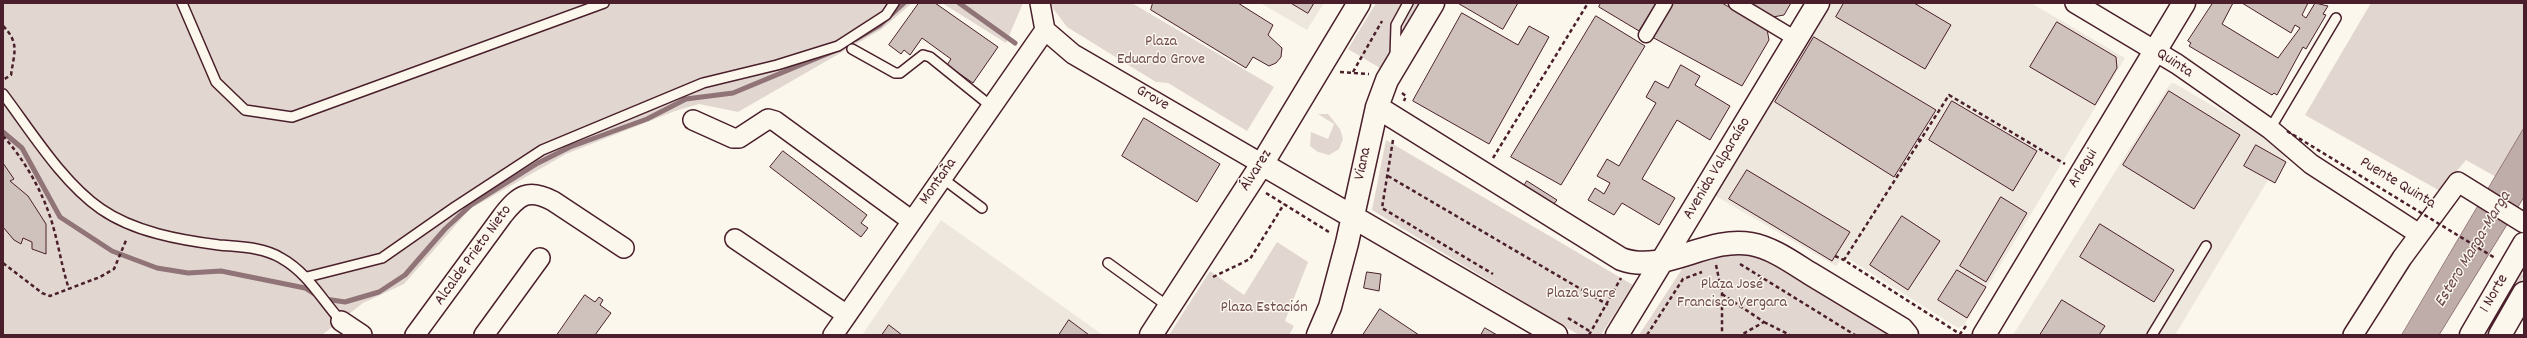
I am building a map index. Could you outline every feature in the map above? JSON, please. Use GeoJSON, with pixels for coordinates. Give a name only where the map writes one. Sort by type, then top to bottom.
{"type":"FeatureCollection","features":[{"type":"Feature","properties":{"kind":"main road","name":"Álvarez"},"geometry":{"type":"LineString","coordinates":[[1151,335],[1262,164],[1359,3]]}},
{"type":"Feature","properties":{"kind":"main road","name":"Viana"},"geometry":{"type":"LineString","coordinates":[[1318,335],[1332,300],[1377,107],[1387,80],[1433,3]]}},
{"type":"Feature","properties":{"kind":"main road","name":"Avenida Valparaíso"},"geometry":{"type":"LineString","coordinates":[[1617,335],[1818,3]]}},
{"type":"Feature","properties":{"kind":"main road","name":"Arlegui"},"geometry":{"type":"LineString","coordinates":[[1976,329],[2081,174],[2184,3]]}},
{"type":"Feature","properties":{"kind":"main road"},"geometry":{"type":"LineString","coordinates":[[1377,107],[1621,258],[1639,264],[1662,261],[1702,248],[1731,244],[1752,244],[1780,255],[1902,329],[1907,335]]}},
{"type":"Feature","properties":{"kind":"main road"},"geometry":{"type":"LineString","coordinates":[[1262,164],[1352,218],[1560,326]]}},
{"type":"Feature","properties":{"kind":"main road","name":"1 Norte"},"geometry":{"type":"LineString","coordinates":[[2472,335],[2522,252]]}},
{"type":"Feature","properties":{"kind":"main road","name":"1 Norte"},"geometry":{"type":"LineString","coordinates":[[2500,335],[2524,293]]}},
{"type":"Feature","properties":{"kind":"street"},"geometry":{"type":"LineString","coordinates":[[1040,3],[1045,30]]}},
{"type":"Feature","properties":{"kind":"street"},"geometry":{"type":"LineString","coordinates":[[1646,35],[1665,3]]}},
{"type":"Feature","properties":{"kind":"street"},"geometry":{"type":"LineString","coordinates":[[1736,3],[1796,39]]}},
{"type":"Feature","properties":{"kind":"street","name":"Quinta"},"geometry":{"type":"LineString","coordinates":[[2075,3],[2155,51],[2279,130],[2311,164],[2419,234]]}},
{"type":"Feature","properties":{"kind":"street","name":"Montaña"},"geometry":{"type":"LineString","coordinates":[[833,335],[1045,30]]}},
{"type":"Feature","properties":{"kind":"street","name":"Grove"},"geometry":{"type":"LineString","coordinates":[[1045,30],[1073,54],[1262,164]]}},
{"type":"Feature","properties":{"kind":"street"},"geometry":{"type":"LineString","coordinates":[[693,120],[733,138],[739,138],[768,120],[775,121],[912,221]]}},
{"type":"Feature","properties":{"kind":"street"},"geometry":{"type":"LineString","coordinates":[[2353,335],[2419,234],[2458,182],[2522,221]]}},
{"type":"Feature","properties":{"kind":"street","name":"Alcalde Prieto Nieto"},"geometry":{"type":"LineString","coordinates":[[415,335],[515,200],[528,194],[541,195],[553,201],[624,248]]}},
{"type":"Feature","properties":{"kind":"street"},"geometry":{"type":"LineString","coordinates":[[735,239],[847,315]]}},
{"type":"Feature","properties":{"kind":"street"},"geometry":{"type":"LineString","coordinates":[[484,335],[540,258]]}},
{"type":"Feature","properties":{"kind":"street"},"geometry":{"type":"LineString","coordinates":[[341,321],[362,335]]}},
{"type":"Feature","properties":{"kind":"lane"},"geometry":{"type":"LineString","coordinates":[[182,3],[216,82],[245,110],[292,117],[604,3]]}},
{"type":"Feature","properties":{"kind":"lane"},"geometry":{"type":"LineString","coordinates":[[307,277],[382,258],[455,207],[542,150],[703,84],[777,65],[838,46],[886,15],[894,3]]}},
{"type":"Feature","properties":{"kind":"lane"},"geometry":{"type":"LineString","coordinates":[[1395,66],[1396,25],[1408,3]]}},
{"type":"Feature","properties":{"kind":"lane"},"geometry":{"type":"LineString","coordinates":[[2279,130],[2336,18]]}},
{"type":"Feature","properties":{"kind":"lane"},"geometry":{"type":"LineString","coordinates":[[852,49],[895,73],[900,72],[923,55],[930,57],[992,107]]}},
{"type":"Feature","properties":{"kind":"lane"},"geometry":{"type":"LineString","coordinates":[[3,94],[66,177],[100,209],[130,225],[187,241],[261,250],[281,257],[307,277],[328,307],[341,321]]}},
{"type":"Feature","properties":{"kind":"lane"},"geometry":{"type":"LineString","coordinates":[[942,178],[982,208]]}},
{"type":"Feature","properties":{"kind":"lane"},"geometry":{"type":"LineString","coordinates":[[2152,335],[2206,246]]}},
{"type":"Feature","properties":{"kind":"lane"},"geometry":{"type":"LineString","coordinates":[[1108,263],[1169,307]]}},
{"type":"Feature","properties":{"kind":"path"},"geometry":{"type":"LineString","coordinates":[[1483,174],[1588,3]]}},
{"type":"Feature","properties":{"kind":"path"},"geometry":{"type":"LineString","coordinates":[[1353,72],[1385,17]]}},
{"type":"Feature","properties":{"kind":"path"},"geometry":{"type":"LineString","coordinates":[[3,26],[14,37],[16,47],[11,75],[3,80]]}},
{"type":"Feature","properties":{"kind":"path"},"geometry":{"type":"LineString","coordinates":[[1844,260],[1922,141],[1949,95],[2081,174]]}},
{"type":"Feature","properties":{"kind":"path"},"geometry":{"type":"LineString","coordinates":[[1406,96],[1398,120],[1382,208],[1497,276]]}},
{"type":"Feature","properties":{"kind":"path","name":"Puente Quinta"},"geometry":{"type":"LineString","coordinates":[[2279,130],[2495,258]]}},
{"type":"Feature","properties":{"kind":"path"},"geometry":{"type":"LineString","coordinates":[[3,136],[18,152],[42,197],[53,226],[69,289]]}},
{"type":"Feature","properties":{"kind":"path"},"geometry":{"type":"LineString","coordinates":[[1918,139],[1922,141]]}},
{"type":"Feature","properties":{"kind":"path"},"geometry":{"type":"LineString","coordinates":[[1388,176],[1608,304]]}},
{"type":"Feature","properties":{"kind":"path"},"geometry":{"type":"LineString","coordinates":[[1266,193],[1330,232]]}},
{"type":"Feature","properties":{"kind":"path"},"geometry":{"type":"LineString","coordinates":[[1210,283],[1214,276],[1250,259],[1284,204]]}},
{"type":"Feature","properties":{"kind":"path"},"geometry":{"type":"LineString","coordinates":[[3,264],[42,293],[50,296],[114,269],[125,247]]}},
{"type":"Feature","properties":{"kind":"path"},"geometry":{"type":"LineString","coordinates":[[1835,256],[1844,260],[1960,334],[1976,329]]}},
{"type":"Feature","properties":{"kind":"path"},"geometry":{"type":"LineString","coordinates":[[1734,260],[1855,335]]}},
{"type":"Feature","properties":{"kind":"path"},"geometry":{"type":"LineString","coordinates":[[1710,269],[1723,264]]}},
{"type":"Feature","properties":{"kind":"path"},"geometry":{"type":"LineString","coordinates":[[1647,335],[1683,279],[1703,271]]}},
{"type":"Feature","properties":{"kind":"path"},"geometry":{"type":"LineString","coordinates":[[1722,293],[1764,322],[1790,335]]}},
{"type":"Feature","properties":{"kind":"path"},"geometry":{"type":"LineString","coordinates":[[1741,335],[1764,322]]}},
{"type":"Feature","properties":{"kind":"path"},"geometry":{"type":"LineString","coordinates":[[1560,326],[1591,332]]}},
{"type":"Feature","properties":{"kind":"shaded area"},"geometry":{"type":"Polygon","coordinates":[[[1260,3],[1324,3],[1307,30],[1260,3]]]}},
{"type":"Feature","properties":{"kind":"shaded area"},"geometry":{"type":"Polygon","coordinates":[[[1830,3],[2031,3],[2125,58],[1964,325],[1958,328],[1844,256],[1836,266],[1714,195],[1830,3]]]}},
{"type":"Feature","properties":{"kind":"shaded area"},"geometry":{"type":"Polygon","coordinates":[[[2174,83],[2281,146],[2286,162],[2275,183],[2268,180],[2175,335],[2013,335],[2170,84],[2174,83]]]}},
{"type":"Feature","properties":{"kind":"shaded area"},"geometry":{"type":"Polygon","coordinates":[[[941,220],[1103,335],[862,335],[941,220]]]}},
{"type":"Feature","properties":{"kind":"green space"},"geometry":{"type":"Polygon","coordinates":[[[3,3],[912,3],[882,29],[738,112],[699,104],[675,111],[566,154],[470,209],[404,284],[363,303],[322,335],[3,335],[3,3]]]}},
{"type":"Feature","properties":{"kind":"green space"},"geometry":{"type":"Polygon","coordinates":[[[942,3],[1023,3],[1006,43],[942,3]]]}},
{"type":"Feature","properties":{"kind":"green space","name":"Plaza Eduardo Grove"},"geometry":{"type":"Polygon","coordinates":[[[1049,3],[1132,3],[1274,87],[1247,131],[1168,83],[1156,82],[1067,27],[1049,3]]]}},
{"type":"Feature","properties":{"kind":"green space"},"geometry":{"type":"Polygon","coordinates":[[[1376,3],[1419,3],[1380,68],[1348,49],[1376,3]]]}},
{"type":"Feature","properties":{"kind":"green space"},"geometry":{"type":"Polygon","coordinates":[[[2371,3],[2524,3],[2524,128],[2496,177],[2466,160],[2440,191],[2305,115],[2371,3]]]}},
{"type":"Feature","properties":{"kind":"green space"},"geometry":{"type":"Polygon","coordinates":[[[1318,114],[1328,114],[1340,129],[1343,139],[1339,149],[1329,155],[1318,152],[1310,146],[1311,132],[1328,139],[1334,124],[1318,114]]]}},
{"type":"Feature","properties":{"kind":"green space","name":"Plaza Sucre"},"geometry":{"type":"Polygon","coordinates":[[[1386,140],[1633,285],[1601,335],[1579,335],[1372,210],[1386,140]]]}},
{"type":"Feature","properties":{"kind":"green space","name":"Plaza Estación"},"geometry":{"type":"Polygon","coordinates":[[[1277,242],[1308,262],[1285,321],[1294,326],[1289,335],[1169,335],[1210,271],[1244,295],[1277,242]]]}},
{"type":"Feature","properties":{"kind":"green space","name":"Plaza José Francisco Vergara"},"geometry":{"type":"Polygon","coordinates":[[[1728,254],[1749,255],[1778,263],[1891,335],[1639,335],[1684,266],[1707,256],[1728,254]]]}},
{"type":"Feature","properties":{"kind":"green space"},"geometry":{"type":"Polygon","coordinates":[[[2519,271],[2524,276],[2489,335],[2482,335],[2519,271]]]}},
{"type":"Feature","properties":{"kind":"water","name":"Estero Marga-Marga"},"geometry":{"type":"Polygon","coordinates":[[[2524,128],[2524,197],[2439,335],[2402,335],[2524,128]]]}},
{"type":"Feature","properties":{"kind":"building"},"geometry":{"type":"Polygon","coordinates":[[[919,3],[935,3],[998,47],[973,83],[947,65],[951,59],[922,38],[910,55],[904,50],[901,54],[889,45],[919,3]]]}},
{"type":"Feature","properties":{"kind":"building"},"geometry":{"type":"Polygon","coordinates":[[[1153,3],[1238,3],[1273,25],[1268,35],[1282,48],[1281,57],[1276,63],[1269,66],[1253,57],[1246,68],[1151,10],[1153,3]]]}},
{"type":"Feature","properties":{"kind":"building"},"geometry":{"type":"Polygon","coordinates":[[[1291,3],[1314,3],[1308,13],[1291,3]]]}},
{"type":"Feature","properties":{"kind":"building"},"geometry":{"type":"Polygon","coordinates":[[[1458,3],[1518,3],[1503,29],[1458,3]]]}},
{"type":"Feature","properties":{"kind":"building"},"geometry":{"type":"Polygon","coordinates":[[[1601,3],[1656,3],[1639,31],[1599,7],[1601,3]]]}},
{"type":"Feature","properties":{"kind":"building"},"geometry":{"type":"Polygon","coordinates":[[[1672,3],[1722,3],[1767,29],[1769,40],[1742,86],[1652,37],[1672,3]]]}},
{"type":"Feature","properties":{"kind":"building"},"geometry":{"type":"Polygon","coordinates":[[[1751,3],[1791,3],[1784,15],[1773,17],[1751,3]]]}},
{"type":"Feature","properties":{"kind":"building"},"geometry":{"type":"Polygon","coordinates":[[[1844,3],[1914,3],[1951,25],[1925,69],[1836,17],[1844,3]]]}},
{"type":"Feature","properties":{"kind":"building"},"geometry":{"type":"Polygon","coordinates":[[[2213,3],[2233,3],[2222,24],[2278,58],[2300,28],[2295,25],[2291,33],[2242,3],[2308,3],[2302,15],[2306,18],[2315,3],[2328,6],[2323,14],[2326,15],[2306,49],[2303,47],[2277,95],[2274,93],[2272,95],[2189,46],[2191,43],[2188,41],[2213,3]]]}},
{"type":"Feature","properties":{"kind":"building"},"geometry":{"type":"Polygon","coordinates":[[[1462,13],[1518,45],[1529,26],[1549,37],[1489,144],[1413,101],[1462,13]]]}},
{"type":"Feature","properties":{"kind":"building"},"geometry":{"type":"Polygon","coordinates":[[[1596,16],[1645,46],[1561,185],[1511,157],[1596,16]]]}},
{"type":"Feature","properties":{"kind":"building"},"geometry":{"type":"Polygon","coordinates":[[[2057,22],[2116,57],[2117,68],[2095,105],[2030,67],[2057,22]]]}},
{"type":"Feature","properties":{"kind":"building"},"geometry":{"type":"Polygon","coordinates":[[[1814,37],[1936,110],[1894,177],[1775,102],[1814,37]]]}},
{"type":"Feature","properties":{"kind":"building"},"geometry":{"type":"Polygon","coordinates":[[[1681,65],[1700,76],[1695,85],[1730,106],[1710,140],[1677,120],[1642,179],[1675,198],[1659,225],[1622,203],[1614,215],[1588,200],[1595,188],[1604,194],[1610,183],[1597,176],[1607,159],[1619,166],[1656,103],[1646,97],[1655,81],[1668,88],[1681,65]]]}},
{"type":"Feature","properties":{"kind":"building"},"geometry":{"type":"Polygon","coordinates":[[[2169,91],[2240,135],[2194,209],[2123,165],[2169,91]]]}},
{"type":"Feature","properties":{"kind":"building"},"geometry":{"type":"Polygon","coordinates":[[[1952,101],[2037,151],[2013,191],[1929,140],[1952,101]]]}},
{"type":"Feature","properties":{"kind":"building"},"geometry":{"type":"Polygon","coordinates":[[[1144,118],[1220,164],[1197,202],[1122,156],[1144,118]]]}},
{"type":"Feature","properties":{"kind":"building"},"geometry":{"type":"Polygon","coordinates":[[[2256,145],[2286,162],[2275,183],[2244,166],[2256,145]]]}},
{"type":"Feature","properties":{"kind":"building"},"geometry":{"type":"Polygon","coordinates":[[[783,151],[867,215],[861,223],[868,228],[861,237],[770,167],[783,151]]]}},
{"type":"Feature","properties":{"kind":"building"},"geometry":{"type":"Polygon","coordinates":[[[3,163],[14,179],[10,181],[28,196],[46,224],[46,254],[32,249],[32,242],[23,238],[21,244],[14,240],[3,227],[3,163]]]}},
{"type":"Feature","properties":{"kind":"building"},"geometry":{"type":"Polygon","coordinates":[[[1747,170],[1850,232],[1832,261],[1729,199],[1747,170]]]}},
{"type":"Feature","properties":{"kind":"building"},"geometry":{"type":"Polygon","coordinates":[[[1527,181],[1557,200],[1552,206],[1523,188],[1527,181]]]}},
{"type":"Feature","properties":{"kind":"building"},"geometry":{"type":"Polygon","coordinates":[[[2001,197],[2027,213],[1986,282],[1960,266],[2001,197]]]}},
{"type":"Feature","properties":{"kind":"building"},"geometry":{"type":"Polygon","coordinates":[[[1902,216],[1940,241],[1908,290],[1870,265],[1902,216]]]}},
{"type":"Feature","properties":{"kind":"building"},"geometry":{"type":"Polygon","coordinates":[[[2100,224],[2174,270],[2154,302],[2080,257],[2100,224]]]}},
{"type":"Feature","properties":{"kind":"building"},"geometry":{"type":"Polygon","coordinates":[[[1957,270],[1986,287],[1967,318],[1938,300],[1957,270]]]}},
{"type":"Feature","properties":{"kind":"building"},"geometry":{"type":"Polygon","coordinates":[[[1367,272],[1381,274],[1379,291],[1364,288],[1367,272]]]}},
{"type":"Feature","properties":{"kind":"building"},"geometry":{"type":"Polygon","coordinates":[[[585,295],[595,302],[599,297],[603,300],[600,305],[611,313],[595,335],[557,335],[585,295]]]}},
{"type":"Feature","properties":{"kind":"building"},"geometry":{"type":"Polygon","coordinates":[[[2062,300],[2105,326],[2099,335],[2040,335],[2062,300]]]}},
{"type":"Feature","properties":{"kind":"building"},"geometry":{"type":"Polygon","coordinates":[[[1380,309],[1419,335],[1363,335],[1380,309]]]}},
{"type":"Feature","properties":{"kind":"building"},"geometry":{"type":"Polygon","coordinates":[[[1069,320],[1089,335],[1059,335],[1069,320]]]}},
{"type":"Feature","properties":{"kind":"building"},"geometry":{"type":"Polygon","coordinates":[[[889,325],[902,335],[882,335],[889,325]]]}},
{"type":"Feature","properties":{"kind":"building"},"geometry":{"type":"Polygon","coordinates":[[[1485,328],[1497,335],[1481,335],[1485,328]]]}},
{"type":"Feature","properties":{"kind":"waterway"},"geometry":{"type":"LineString","coordinates":[[856,39],[880,25],[904,3]]}},
{"type":"Feature","properties":{"kind":"waterway"},"geometry":{"type":"LineString","coordinates":[[959,3],[1015,43]]}},
{"type":"Feature","properties":{"kind":"waterway"},"geometry":{"type":"LineString","coordinates":[[325,299],[345,302],[379,292],[405,275],[445,229],[471,205],[538,163],[570,147],[647,119],[686,99],[733,93],[839,49]]}},
{"type":"Feature","properties":{"kind":"waterway"},"geometry":{"type":"LineString","coordinates":[[3,132],[22,148],[60,217],[112,251],[157,268],[188,273],[221,271],[305,288],[316,295]]}}]}
